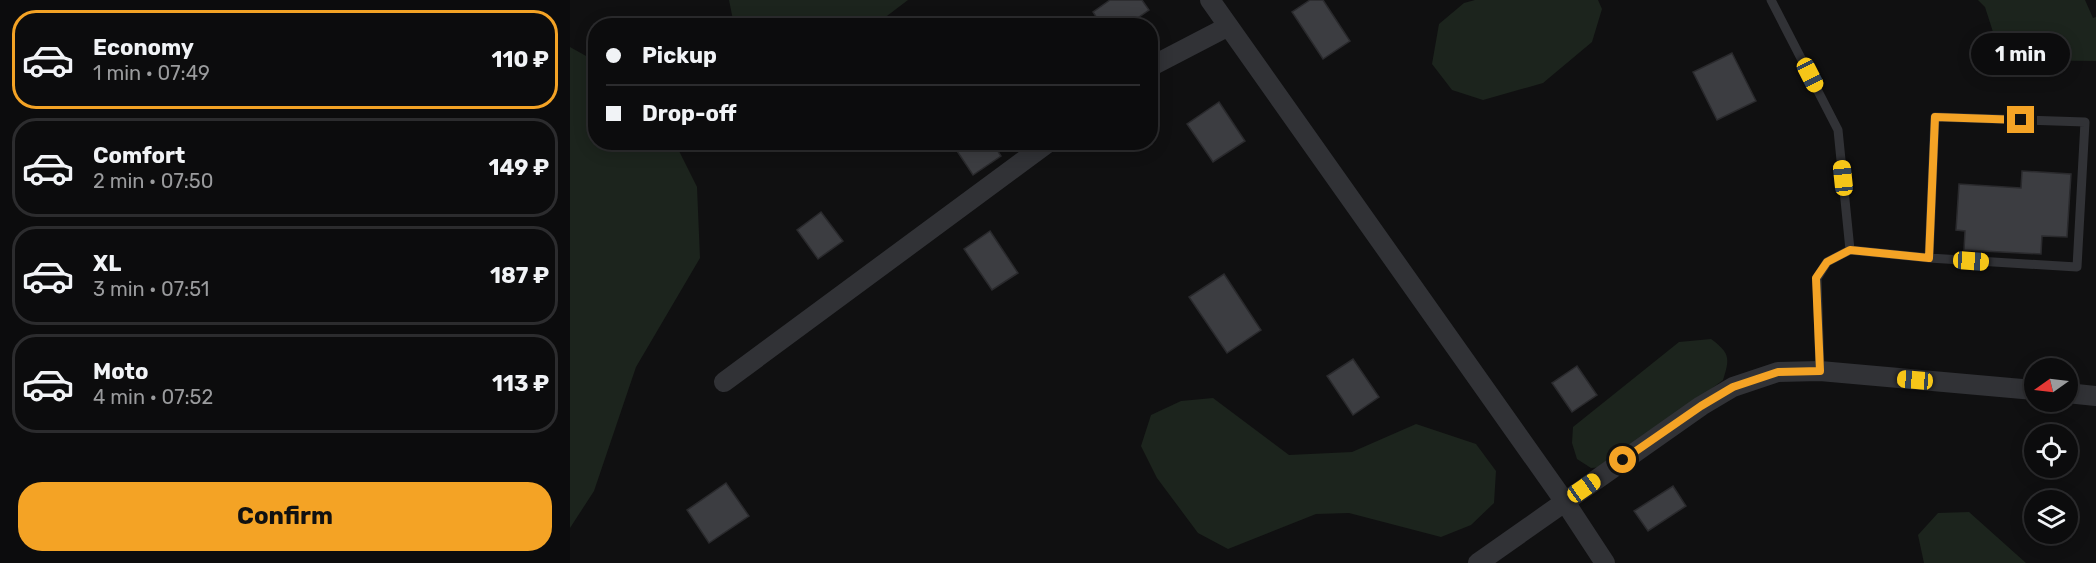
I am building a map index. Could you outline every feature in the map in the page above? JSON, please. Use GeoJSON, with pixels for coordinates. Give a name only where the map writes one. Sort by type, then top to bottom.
{"type":"FeatureCollection","features":[{"type":"Feature","properties":{"kind":"street"},"geometry":{"type":"LineString","coordinates":[[1210,0],[1565,501],[1605,563]]}},
{"type":"Feature","properties":{"kind":"street"},"geometry":{"type":"LineString","coordinates":[[1158,63],[1227,27]]}},
{"type":"Feature","properties":{"kind":"street"},"geometry":{"type":"LineString","coordinates":[[724,382],[1038,150]]}},
{"type":"Feature","properties":{"kind":"street"},"geometry":{"type":"LineString","coordinates":[[1478,563],[1701,406],[1733,387],[1778,372],[1820,371],[2024,389]]}},
{"type":"Feature","properties":{"kind":"street"},"geometry":{"type":"LineString","coordinates":[[2078,394],[2096,396]]}},
{"type":"Feature","properties":{"kind":"lane"},"geometry":{"type":"LineString","coordinates":[[1771,0],[1838,130],[1850,250]]}},
{"type":"Feature","properties":{"kind":"lane"},"geometry":{"type":"LineString","coordinates":[[1820,371],[1816,278],[1827,262],[1850,250],[1929,258],[2077,267],[2085,122],[1935,117],[1929,258]]}},
{"type":"Feature","properties":{"kind":"shaded area"},"geometry":{"type":"Polygon","coordinates":[[[729,0],[908,0],[884,18],[733,18],[729,0]]]}},
{"type":"Feature","properties":{"kind":"shaded area"},"geometry":{"type":"Polygon","coordinates":[[[1475,0],[1598,0],[1602,9],[1592,42],[1543,83],[1483,100],[1452,90],[1432,64],[1439,24],[1464,3],[1475,0]]]}},
{"type":"Feature","properties":{"kind":"shaded area"},"geometry":{"type":"Polygon","coordinates":[[[1978,0],[2085,0],[2093,18],[2096,17],[2096,61],[2002,60],[1985,7],[1978,0]]]}},
{"type":"Feature","properties":{"kind":"shaded area"},"geometry":{"type":"Polygon","coordinates":[[[570,47],[588,57],[588,150],[678,150],[697,187],[700,258],[636,367],[594,491],[570,528],[570,47]]]}},
{"type":"Feature","properties":{"kind":"shaded area"},"geometry":{"type":"Polygon","coordinates":[[[1711,339],[1722,348],[1727,356],[1723,380],[1607,467],[1591,468],[1577,459],[1572,443],[1573,427],[1679,342],[1711,339]]]}},
{"type":"Feature","properties":{"kind":"shaded area"},"geometry":{"type":"Polygon","coordinates":[[[1213,398],[1289,455],[1352,452],[1416,424],[1476,444],[1496,471],[1494,503],[1471,525],[1441,537],[1349,513],[1316,514],[1228,549],[1198,533],[1157,478],[1141,446],[1151,415],[1181,401],[1213,398]]]}},
{"type":"Feature","properties":{"kind":"shaded area"},"geometry":{"type":"Polygon","coordinates":[[[1969,512],[2026,563],[1924,563],[1918,535],[1938,513],[1969,512]]]}},
{"type":"Feature","properties":{"kind":"building"},"geometry":{"type":"Polygon","coordinates":[[[1110,0],[1142,0],[1149,10],[1138,18],[1097,18],[1093,12],[1110,0]]]}},
{"type":"Feature","properties":{"kind":"building"},"geometry":{"type":"Polygon","coordinates":[[[1310,0],[1323,0],[1350,41],[1323,59],[1292,12],[1310,0]]]}},
{"type":"Feature","properties":{"kind":"building"},"geometry":{"type":"Polygon","coordinates":[[[1732,53],[1756,101],[1717,120],[1693,72],[1732,53]]]}},
{"type":"Feature","properties":{"kind":"building"},"geometry":{"type":"Polygon","coordinates":[[[1219,102],[1245,141],[1213,162],[1187,124],[1219,102]]]}},
{"type":"Feature","properties":{"kind":"building"},"geometry":{"type":"Polygon","coordinates":[[[956,150],[997,150],[1001,156],[973,175],[956,150]]]}},
{"type":"Feature","properties":{"kind":"building"},"geometry":{"type":"Polygon","coordinates":[[[2022,171],[2071,174],[2067,237],[2042,236],[2041,254],[1964,250],[1965,231],[1956,230],[1959,184],[2021,188],[2022,171]]]}},
{"type":"Feature","properties":{"kind":"building"},"geometry":{"type":"Polygon","coordinates":[[[821,212],[843,241],[818,259],[797,230],[821,212]]]}},
{"type":"Feature","properties":{"kind":"building"},"geometry":{"type":"Polygon","coordinates":[[[990,231],[1018,273],[992,290],[964,249],[990,231]]]}},
{"type":"Feature","properties":{"kind":"building"},"geometry":{"type":"Polygon","coordinates":[[[1224,274],[1261,330],[1227,353],[1189,297],[1224,274]]]}},
{"type":"Feature","properties":{"kind":"building"},"geometry":{"type":"Polygon","coordinates":[[[1353,359],[1379,397],[1353,415],[1327,376],[1353,359]]]}},
{"type":"Feature","properties":{"kind":"building"},"geometry":{"type":"Polygon","coordinates":[[[1577,366],[1597,395],[1572,412],[1552,383],[1577,366]]]}},
{"type":"Feature","properties":{"kind":"building"},"geometry":{"type":"Polygon","coordinates":[[[726,483],[749,516],[709,543],[687,510],[726,483]]]}},
{"type":"Feature","properties":{"kind":"building"},"geometry":{"type":"Polygon","coordinates":[[[1673,486],[1686,506],[1648,531],[1634,511],[1673,486]]]}},
{"type":"Feature","properties":{"kind":"route"},"geometry":{"type":"LineString","coordinates":[[1623,460],[1701,406],[1733,387],[1778,372],[1820,371],[1816,278],[1827,262],[1850,250],[1929,258],[1935,117],[2021,120]]}}]}
